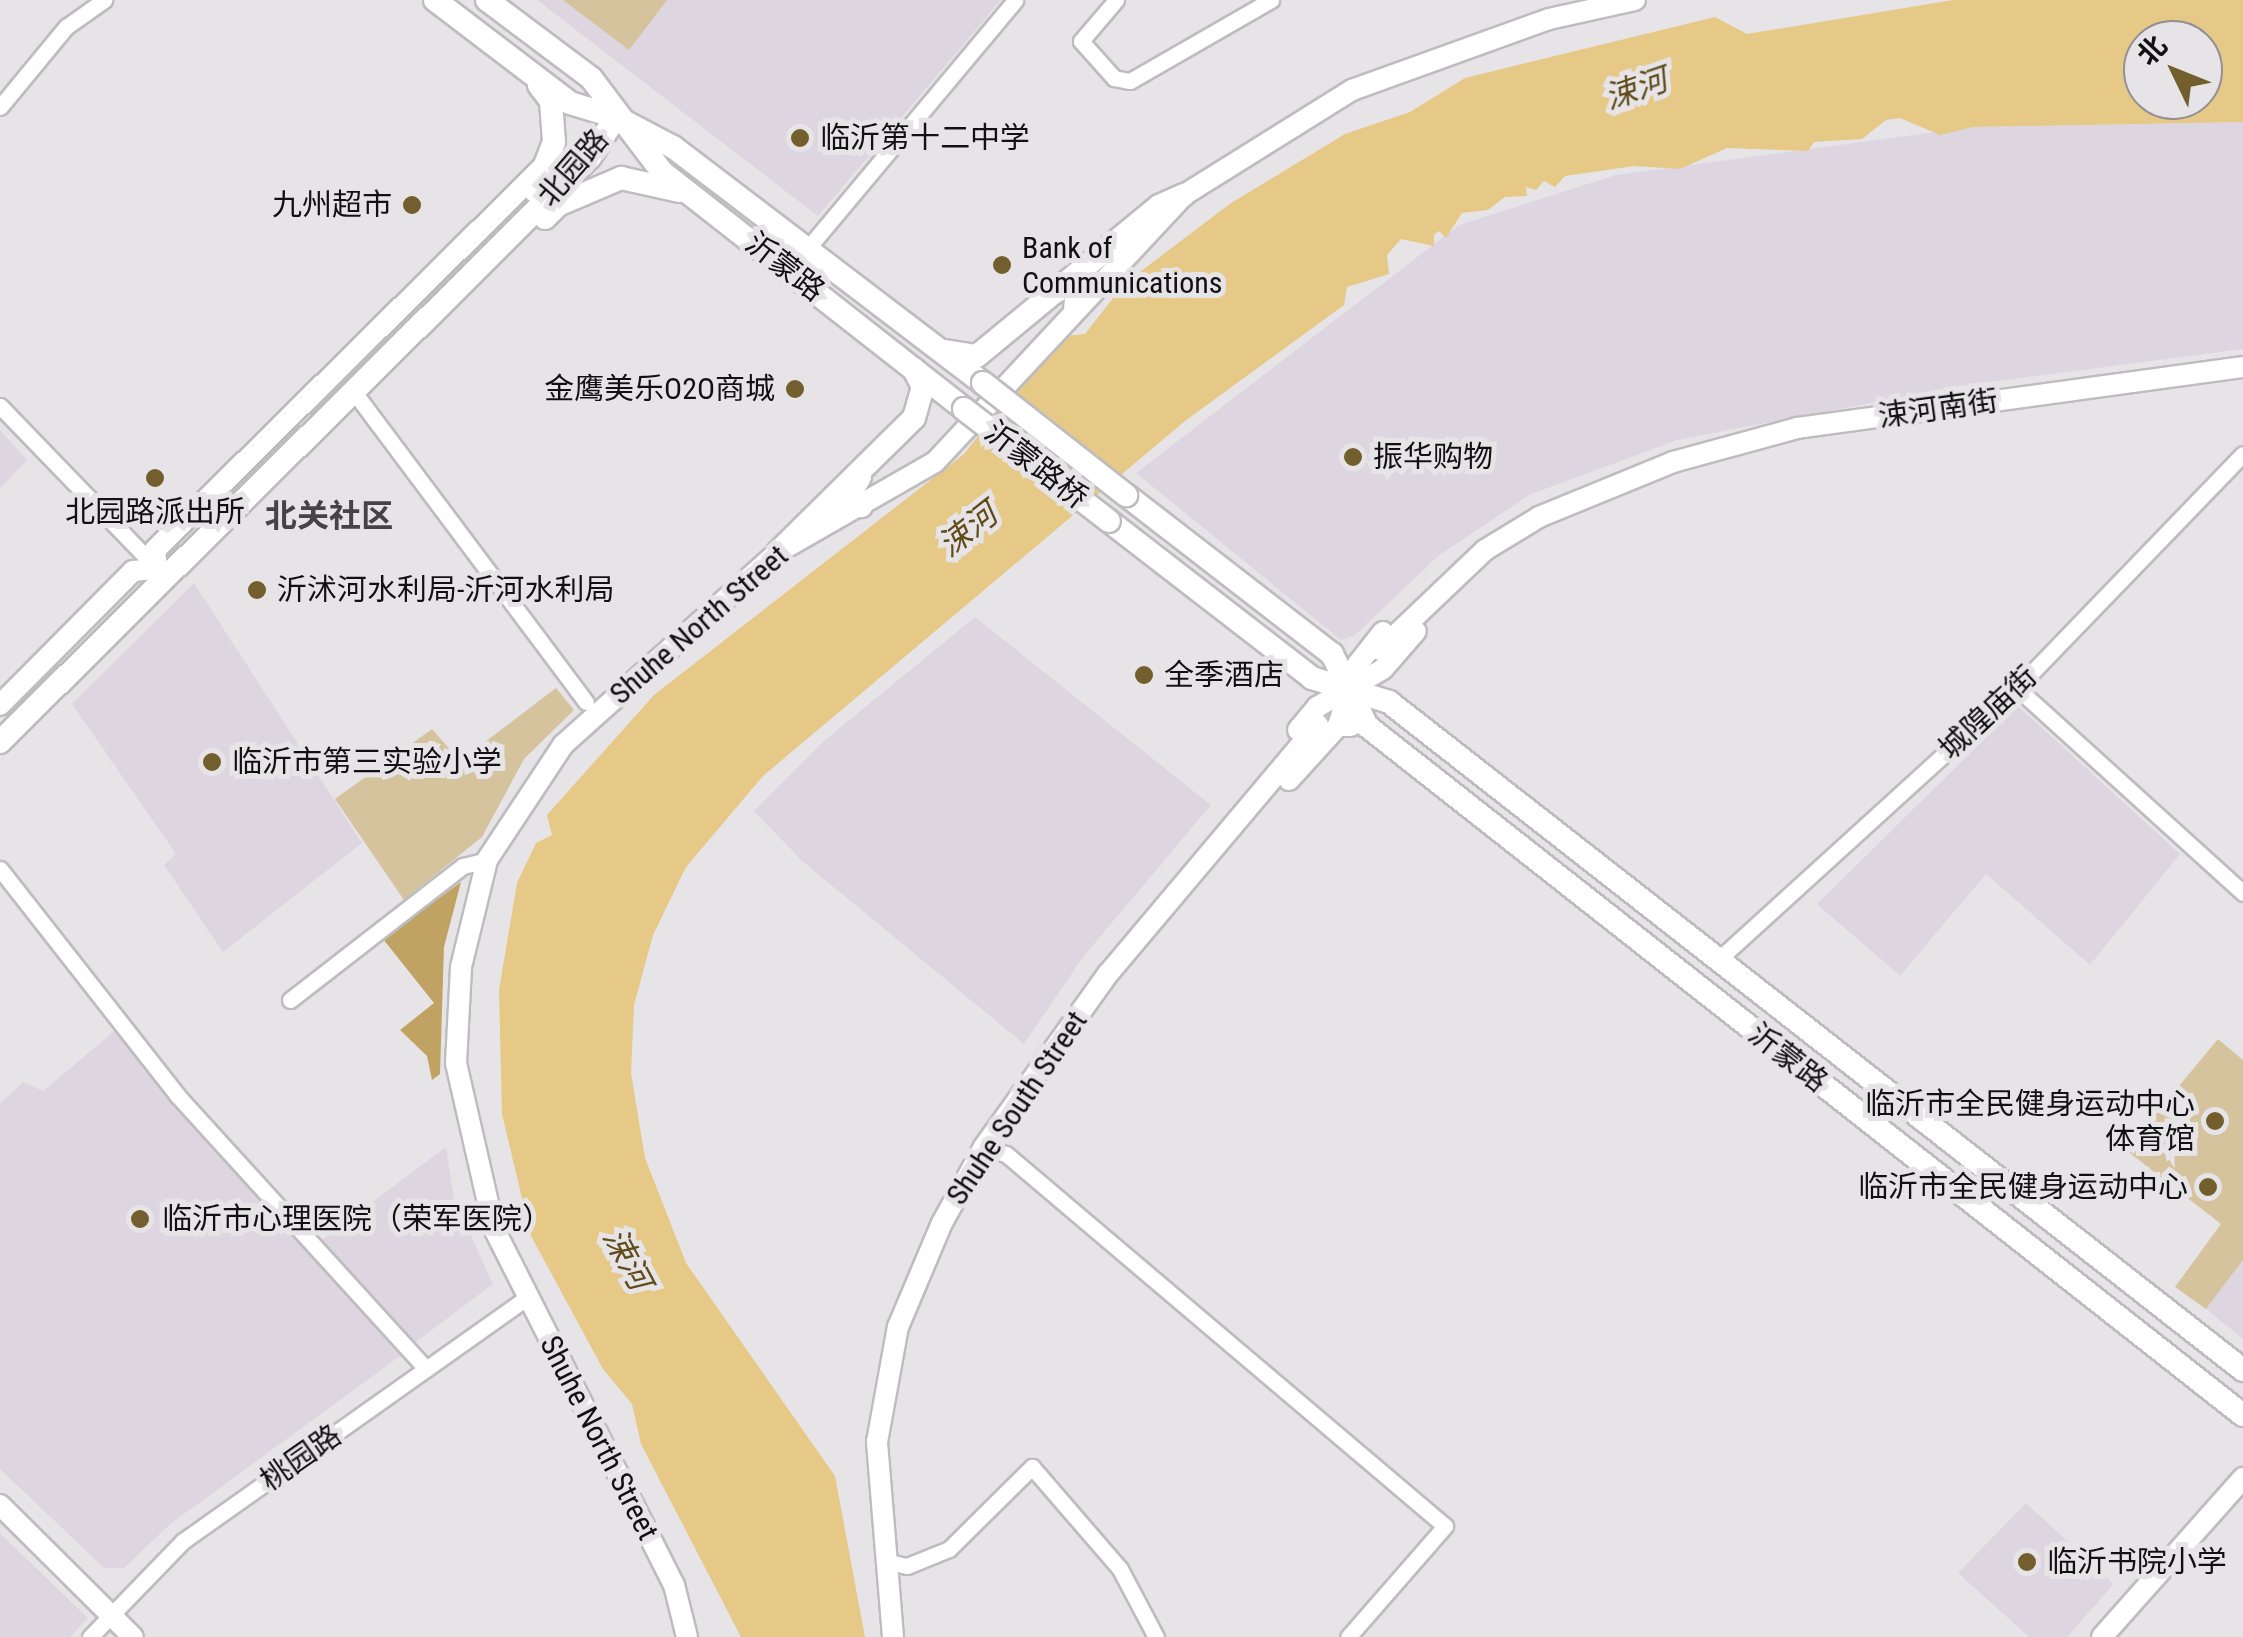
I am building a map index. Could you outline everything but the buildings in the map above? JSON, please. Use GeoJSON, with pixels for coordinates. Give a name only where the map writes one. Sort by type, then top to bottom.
{"type":"FeatureCollection","features":[{"type":"Feature","properties":{"kind":"main road","name":"沂蒙路"},"geometry":{"type":"LineString","coordinates":[[435,0],[570,103],[616,117],[673,147],[984,383]]}},
{"type":"Feature","properties":{"kind":"main road","name":"沂蒙路"},"geometry":{"type":"LineString","coordinates":[[487,0],[591,78],[616,117],[662,172],[964,408]]}},
{"type":"Feature","properties":{"kind":"main road","name":"Shuhe North Street"},"geometry":{"type":"LineString","coordinates":[[687,1637],[674,1585],[494,1229],[456,1063],[460,967],[487,860],[562,744],[778,552],[935,462],[1075,307],[1184,195],[1352,90],[1588,4],[1634,0]]}},
{"type":"Feature","properties":{"kind":"main road"},"geometry":{"type":"LineString","coordinates":[[531,74],[551,101],[549,162],[535,191]]}},
{"type":"Feature","properties":{"kind":"main road","name":"北园路"},"geometry":{"type":"LineString","coordinates":[[0,742],[535,191],[616,117]]}},
{"type":"Feature","properties":{"kind":"main road","name":"北园路"},"geometry":{"type":"LineString","coordinates":[[0,722],[395,358],[590,157],[616,117]]}},
{"type":"Feature","properties":{"kind":"main road"},"geometry":{"type":"LineString","coordinates":[[0,706],[134,571],[162,574],[154,550],[549,162]]}},
{"type":"Feature","properties":{"kind":"main road"},"geometry":{"type":"LineString","coordinates":[[0,755],[360,400],[395,358],[558,205],[621,178],[688,192]]}},
{"type":"Feature","properties":{"kind":"main road"},"geometry":{"type":"LineString","coordinates":[[937,348],[977,356],[1159,206],[1184,195]]}},
{"type":"Feature","properties":{"kind":"main road"},"geometry":{"type":"LineString","coordinates":[[984,383],[989,353],[1070,280],[1078,284],[1075,307]]}},
{"type":"Feature","properties":{"kind":"main road"},"geometry":{"type":"LineString","coordinates":[[778,552],[914,418],[923,387],[913,366]]}},
{"type":"Feature","properties":{"kind":"main road","name":"涑河南街"},"geometry":{"type":"LineString","coordinates":[[1376,658],[1485,550],[1539,517],[1639,476],[1797,428],[2243,367]]}},
{"type":"Feature","properties":{"kind":"main road","name":"沂蒙路桥"},"geometry":{"type":"LineString","coordinates":[[984,383],[1126,495]]}},
{"type":"Feature","properties":{"kind":"main road"},"geometry":{"type":"LineString","coordinates":[[861,506],[850,502],[849,488],[932,404],[964,408]]}},
{"type":"Feature","properties":{"kind":"main road","name":"沂蒙路桥"},"geometry":{"type":"LineString","coordinates":[[964,408],[1109,521]]}},
{"type":"Feature","properties":{"kind":"main road","name":"沂蒙路"},"geometry":{"type":"LineString","coordinates":[[1126,495],[1332,654],[1367,726],[2243,1416]]}},
{"type":"Feature","properties":{"kind":"main road","name":"沂蒙路"},"geometry":{"type":"LineString","coordinates":[[1109,521],[1312,678],[1389,702],[2243,1370]]}},
{"type":"Feature","properties":{"kind":"main road"},"geometry":{"type":"LineString","coordinates":[[1332,654],[1376,658]]}},
{"type":"Feature","properties":{"kind":"main road"},"geometry":{"type":"LineString","coordinates":[[1180,885],[1214,862],[1328,725],[1348,688],[1376,658]]}},
{"type":"Feature","properties":{"kind":"main road"},"geometry":{"type":"LineString","coordinates":[[1376,658],[1389,702]]}},
{"type":"Feature","properties":{"kind":"main road"},"geometry":{"type":"LineString","coordinates":[[1180,885],[1194,848],[1317,707],[1348,688]]}},
{"type":"Feature","properties":{"kind":"main road"},"geometry":{"type":"LineString","coordinates":[[1328,725],[1367,726]]}},
{"type":"Feature","properties":{"kind":"main road","name":"Shuhe South Street"},"geometry":{"type":"LineString","coordinates":[[894,1637],[877,1442],[898,1327],[942,1223],[984,1147],[1180,885],[1210,848],[1328,725]]}},
{"type":"Feature","properties":{"kind":"main road"},"geometry":{"type":"LineString","coordinates":[[2102,1637],[2243,1478]]}},
{"type":"Feature","properties":{"kind":"main road"},"geometry":{"type":"LineString","coordinates":[[0,1504],[133,1637]]}},
{"type":"Feature","properties":{"kind":"street"},"geometry":{"type":"LineString","coordinates":[[0,107],[66,26],[104,0]]}},
{"type":"Feature","properties":{"kind":"street"},"geometry":{"type":"LineString","coordinates":[[808,248],[1015,0]]}},
{"type":"Feature","properties":{"kind":"street"},"geometry":{"type":"LineString","coordinates":[[1116,0],[1081,41],[1114,78],[1130,81],[1271,0]]}},
{"type":"Feature","properties":{"kind":"street"},"geometry":{"type":"LineString","coordinates":[[360,400],[586,702]]}},
{"type":"Feature","properties":{"kind":"street"},"geometry":{"type":"LineString","coordinates":[[0,406],[162,574]]}},
{"type":"Feature","properties":{"kind":"street","name":"城隍庙街"},"geometry":{"type":"LineString","coordinates":[[1719,959],[2017,688],[2243,454]]}},
{"type":"Feature","properties":{"kind":"street"},"geometry":{"type":"LineString","coordinates":[[2017,688],[2243,893]]}},
{"type":"Feature","properties":{"kind":"street"},"geometry":{"type":"LineString","coordinates":[[290,1000],[462,866],[487,860]]}},
{"type":"Feature","properties":{"kind":"street"},"geometry":{"type":"LineString","coordinates":[[0,870],[177,1095],[426,1369]]}},
{"type":"Feature","properties":{"kind":"street"},"geometry":{"type":"LineString","coordinates":[[984,1147],[1006,1154],[1445,1526],[1348,1637]]}},
{"type":"Feature","properties":{"kind":"street","name":"桃园路"},"geometry":{"type":"LineString","coordinates":[[90,1637],[183,1541],[527,1297]]}},
{"type":"Feature","properties":{"kind":"street"},"geometry":{"type":"LineString","coordinates":[[889,1562],[907,1566],[949,1549],[1032,1467],[1120,1569],[1156,1637]]}},
{"type":"Feature","properties":{"kind":"shaded area","name":"临沂第十二中学"},"geometry":{"type":"Polygon","coordinates":[[[537,0],[1001,0],[818,216],[537,0]]]}},
{"type":"Feature","properties":{"kind":"shaded area"},"geometry":{"type":"Polygon","coordinates":[[[563,0],[667,0],[629,50],[563,0]]]}},
{"type":"Feature","properties":{"kind":"shaded area"},"geometry":{"type":"Polygon","coordinates":[[[2243,122],[2243,349],[1960,386],[1677,440],[1529,495],[1438,556],[1354,636],[1341,640],[1136,473],[1459,225],[1616,175],[1973,127],[2243,122]]]}},
{"type":"Feature","properties":{"kind":"shaded area"},"geometry":{"type":"Polygon","coordinates":[[[0,430],[27,460],[0,488],[0,430]]]}},
{"type":"Feature","properties":{"kind":"shaded area","name":"临沂市第三实验小学"},"geometry":{"type":"Polygon","coordinates":[[[194,583],[362,843],[223,952],[164,865],[176,854],[72,704],[194,583]]]}},
{"type":"Feature","properties":{"kind":"shaded area"},"geometry":{"type":"Polygon","coordinates":[[[975,617],[1211,805],[1083,957],[1024,1044],[802,861],[754,811],[825,740],[975,617]]]}},
{"type":"Feature","properties":{"kind":"shaded area"},"geometry":{"type":"Polygon","coordinates":[[[556,688],[574,710],[524,759],[482,837],[404,900],[335,799],[432,729],[460,761],[556,688]]]}},
{"type":"Feature","properties":{"kind":"shaded area"},"geometry":{"type":"Polygon","coordinates":[[[2018,706],[2180,854],[2090,965],[1986,874],[1900,976],[1817,904],[2018,706]]]}},
{"type":"Feature","properties":{"kind":"shaded area"},"geometry":{"type":"Polygon","coordinates":[[[461,882],[444,947],[440,1074],[432,1080],[427,1056],[400,1030],[434,1003],[383,939],[461,882]]]}},
{"type":"Feature","properties":{"kind":"shaded area","name":"临沂市心理医院（荣军医院）"},"geometry":{"type":"Polygon","coordinates":[[[117,1029],[403,1354],[169,1525],[124,1568],[104,1568],[0,1469],[0,1104],[23,1082],[43,1091],[117,1029]]]}},
{"type":"Feature","properties":{"kind":"shaded area","name":"临沂市全民健身运动中心"},"geometry":{"type":"Polygon","coordinates":[[[2218,1039],[2243,1060],[2243,1260],[2206,1309],[2175,1287],[2221,1224],[2126,1150],[2218,1039]]]}},
{"type":"Feature","properties":{"kind":"shaded area"},"geometry":{"type":"Polygon","coordinates":[[[446,1147],[454,1198],[493,1284],[412,1345],[319,1242],[446,1147]]]}},
{"type":"Feature","properties":{"kind":"shaded area"},"geometry":{"type":"Polygon","coordinates":[[[2243,1260],[2243,1339],[2206,1309],[2243,1260]]]}},
{"type":"Feature","properties":{"kind":"shaded area"},"geometry":{"type":"Polygon","coordinates":[[[2026,1503],[2114,1584],[2067,1637],[2029,1637],[1958,1573],[2026,1503]]]}},
{"type":"Feature","properties":{"kind":"shaded area"},"geometry":{"type":"Polygon","coordinates":[[[0,1533],[88,1618],[70,1637],[0,1637],[0,1533]]]}},
{"type":"Feature","properties":{"kind":"water","name":"涑河"},"geometry":{"type":"Polygon","coordinates":[[[1953,0],[2243,0],[2243,122],[1973,127],[1940,135],[1900,118],[1886,120],[1862,139],[1814,142],[1808,151],[1727,148],[1680,169],[1634,166],[1565,176],[1555,187],[1544,181],[1536,190],[1526,187],[1527,196],[1505,197],[1488,210],[1462,213],[1446,238],[1439,231],[1434,235],[1434,246],[1401,239],[1387,255],[1389,274],[1347,287],[1344,305],[1185,421],[763,776],[686,867],[653,935],[634,1005],[631,1073],[645,1158],[686,1263],[835,1476],[865,1637],[741,1637],[641,1444],[632,1404],[603,1369],[531,1236],[502,1114],[499,990],[517,883],[536,843],[552,835],[547,815],[654,695],[964,454],[1056,337],[1085,334],[1124,284],[1231,203],[1345,134],[1410,112],[1465,78],[1715,17],[1747,34],[1953,0]]]}},
{"type":"Feature","properties":{"kind":"place","name":"临沂第十二中学"},"geometry":{"type":"Point","coordinates":[800,138]}},
{"type":"Feature","properties":{"kind":"place","name":"九州超市"},"geometry":{"type":"Point","coordinates":[412,205]}},
{"type":"Feature","properties":{"kind":"place","name":"Bank of Communications"},"geometry":{"type":"Point","coordinates":[1002,265]}},
{"type":"Feature","properties":{"kind":"place","name":"金鹰美乐O2O商城"},"geometry":{"type":"Point","coordinates":[795,389]}},
{"type":"Feature","properties":{"kind":"place","name":"振华购物"},"geometry":{"type":"Point","coordinates":[1353,457]}},
{"type":"Feature","properties":{"kind":"place","name":"北园路派出所"},"geometry":{"type":"Point","coordinates":[155,478]}},
{"type":"Feature","properties":{"kind":"place","name":"沂沭河水利局-沂河水利局"},"geometry":{"type":"Point","coordinates":[257,590]}},
{"type":"Feature","properties":{"kind":"place","name":"全季酒店"},"geometry":{"type":"Point","coordinates":[1144,675]}},
{"type":"Feature","properties":{"kind":"place","name":"临沂市第三实验小学"},"geometry":{"type":"Point","coordinates":[212,762]}},
{"type":"Feature","properties":{"kind":"place","name":"临沂市全民健身运动中心 体育馆"},"geometry":{"type":"Point","coordinates":[2215,1121]}},
{"type":"Feature","properties":{"kind":"place","name":"临沂市全民健身运动中心"},"geometry":{"type":"Point","coordinates":[2208,1187]}},
{"type":"Feature","properties":{"kind":"place","name":"临沂市心理医院（荣军医院）"},"geometry":{"type":"Point","coordinates":[140,1219]}},
{"type":"Feature","properties":{"kind":"place","name":"临沂书院小学"},"geometry":{"type":"Point","coordinates":[2027,1562]}},
{"type":"Feature","properties":{"kind":"district","name":"北关社区"},"geometry":{"type":"Point","coordinates":[329,516]}}]}
